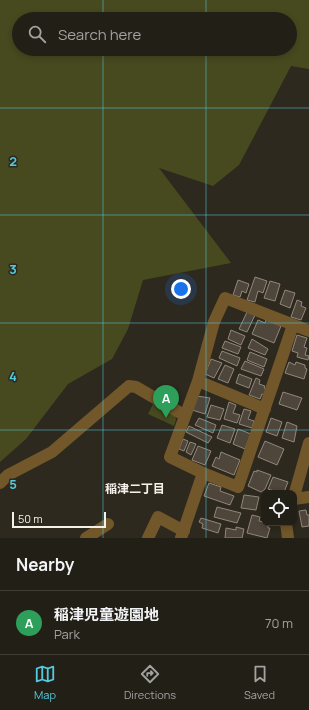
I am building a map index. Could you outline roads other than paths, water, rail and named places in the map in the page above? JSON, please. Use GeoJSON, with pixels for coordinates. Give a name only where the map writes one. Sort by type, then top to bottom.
{"type":"FeatureCollection","features":[{"type":"Feature","properties":{"kind":"street"},"geometry":{"type":"LineString","coordinates":[[293,325],[238,487],[170,457],[184,415],[198,381],[214,322],[225,298],[293,325],[309,332]]}},
{"type":"Feature","properties":{"kind":"street"},"geometry":{"type":"LineString","coordinates":[[198,381],[265,409]]}},
{"type":"Feature","properties":{"kind":"street"},"geometry":{"type":"LineString","coordinates":[[0,483],[8,475],[52,452],[129,386],[136,387],[184,415]]}},
{"type":"Feature","properties":{"kind":"street"},"geometry":{"type":"LineString","coordinates":[[296,490],[309,443]]}},
{"type":"Feature","properties":{"kind":"street"},"geometry":{"type":"LineString","coordinates":[[148,538],[158,517],[182,534],[204,473]]}},
{"type":"Feature","properties":{"kind":"street"},"geometry":{"type":"LineString","coordinates":[[297,499],[309,497]]}},
{"type":"Feature","properties":{"kind":"street"},"geometry":{"type":"LineString","coordinates":[[86,538],[108,524]]}},
{"type":"Feature","properties":{"kind":"street"},"geometry":{"type":"LineString","coordinates":[[286,526],[288,538]]}},
{"type":"Feature","properties":{"kind":"place","name":"稲津児童遊園地"},"geometry":{"type":"Point","coordinates":[166,418]}},
{"type":"Feature","properties":{"kind":"district","name":"稲津二丁目"},"geometry":{"type":"Point","coordinates":[135,488]}}]}
